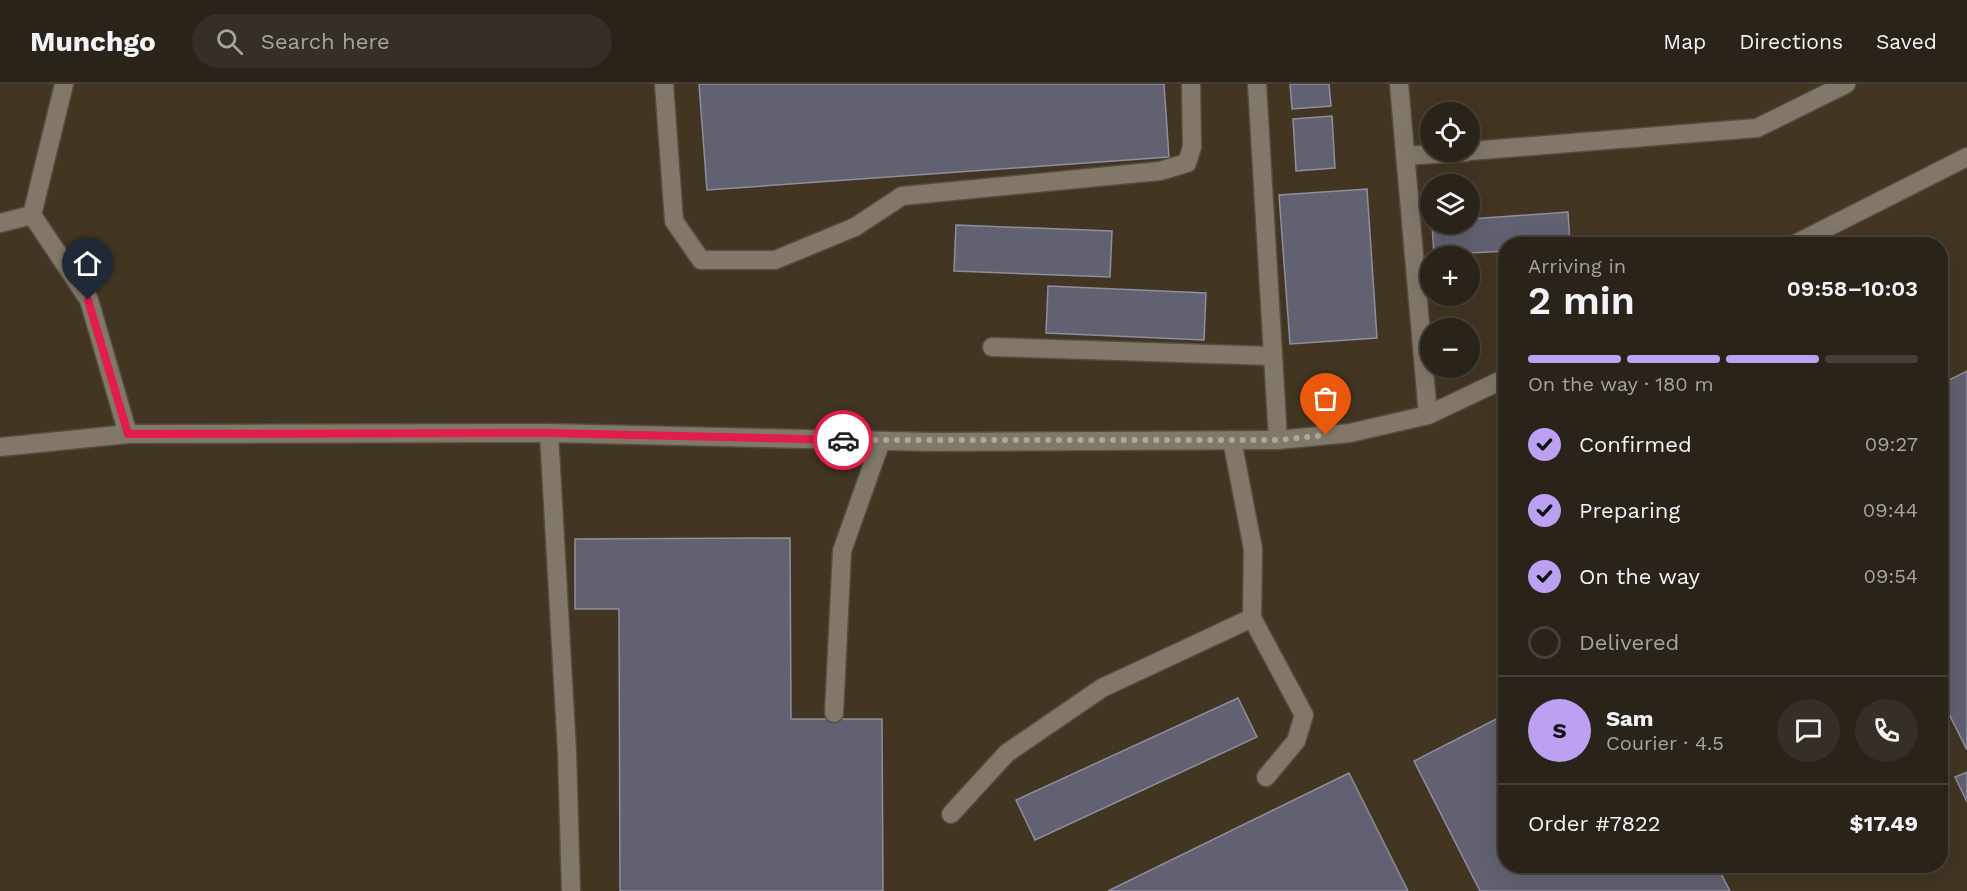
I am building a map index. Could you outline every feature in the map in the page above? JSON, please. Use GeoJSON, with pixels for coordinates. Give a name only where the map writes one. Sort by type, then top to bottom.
{"type":"FeatureCollection","features":[{"type":"Feature","properties":{"kind":"street"},"geometry":{"type":"LineString","coordinates":[[64,84],[32,215],[88,300],[128,434]]}},
{"type":"Feature","properties":{"kind":"street"},"geometry":{"type":"LineString","coordinates":[[664,84],[674,221],[701,260],[775,260],[855,227],[902,196],[1160,171],[1187,163],[1192,147],[1191,84]]}},
{"type":"Feature","properties":{"kind":"street"},"geometry":{"type":"LineString","coordinates":[[1257,84],[1278,440]]}},
{"type":"Feature","properties":{"kind":"street"},"geometry":{"type":"LineString","coordinates":[[1399,84],[1428,415]]}},
{"type":"Feature","properties":{"kind":"street"},"geometry":{"type":"LineString","coordinates":[[1480,150],[1757,128],[1846,84]]}},
{"type":"Feature","properties":{"kind":"street"},"geometry":{"type":"LineString","coordinates":[[1405,156],[1420,155]]}},
{"type":"Feature","properties":{"kind":"street"},"geometry":{"type":"LineString","coordinates":[[1809,237],[1967,157]]}},
{"type":"Feature","properties":{"kind":"street"},"geometry":{"type":"LineString","coordinates":[[0,223],[32,215]]}},
{"type":"Feature","properties":{"kind":"street"},"geometry":{"type":"LineString","coordinates":[[992,348],[1273,356]]}},
{"type":"Feature","properties":{"kind":"street"},"geometry":{"type":"LineString","coordinates":[[0,447],[128,434],[549,433],[881,441],[1278,440],[1350,434],[1428,415],[1498,382]]}},
{"type":"Feature","properties":{"kind":"street"},"geometry":{"type":"LineString","coordinates":[[549,433],[567,752],[571,891]]}},
{"type":"Feature","properties":{"kind":"street"},"geometry":{"type":"LineString","coordinates":[[1232,440],[1253,549],[1252,618],[1304,715],[1296,741],[1266,777]]}},
{"type":"Feature","properties":{"kind":"street"},"geometry":{"type":"LineString","coordinates":[[834,713],[842,550],[881,441]]}},
{"type":"Feature","properties":{"kind":"street"},"geometry":{"type":"LineString","coordinates":[[951,814],[1007,753],[1102,688],[1252,618]]}},
{"type":"Feature","properties":{"kind":"shaded area"},"geometry":{"type":"Polygon","coordinates":[[[0,84],[1967,84],[1967,891],[0,891],[0,84]]]}},
{"type":"Feature","properties":{"kind":"building"},"geometry":{"type":"Polygon","coordinates":[[[699,84],[1164,84],[1169,157],[707,190],[699,84]]]}},
{"type":"Feature","properties":{"kind":"building"},"geometry":{"type":"Polygon","coordinates":[[[1290,84],[1329,84],[1331,106],[1292,109],[1290,84]]]}},
{"type":"Feature","properties":{"kind":"building"},"geometry":{"type":"Polygon","coordinates":[[[1332,116],[1335,168],[1296,171],[1293,119],[1332,116]]]}},
{"type":"Feature","properties":{"kind":"building"},"geometry":{"type":"Polygon","coordinates":[[[1367,189],[1377,338],[1290,344],[1279,195],[1367,189]]]}},
{"type":"Feature","properties":{"kind":"building"},"geometry":{"type":"Polygon","coordinates":[[[1568,212],[1570,237],[1498,237],[1498,251],[1480,252],[1480,246],[1433,246],[1433,234],[1480,234],[1480,218],[1568,212]]]}},
{"type":"Feature","properties":{"kind":"building"},"geometry":{"type":"Polygon","coordinates":[[[956,225],[1112,231],[1110,277],[954,271],[956,225]]]}},
{"type":"Feature","properties":{"kind":"building"},"geometry":{"type":"Polygon","coordinates":[[[1048,286],[1206,293],[1204,340],[1046,333],[1048,286]]]}},
{"type":"Feature","properties":{"kind":"building"},"geometry":{"type":"Polygon","coordinates":[[[1967,371],[1967,750],[1948,712],[1948,380],[1967,371]]]}},
{"type":"Feature","properties":{"kind":"building"},"geometry":{"type":"Polygon","coordinates":[[[790,538],[791,719],[882,719],[883,891],[620,891],[619,609],[575,609],[575,539],[790,538]]]}},
{"type":"Feature","properties":{"kind":"building"},"geometry":{"type":"Polygon","coordinates":[[[1238,698],[1257,737],[1035,840],[1016,800],[1238,698]]]}},
{"type":"Feature","properties":{"kind":"building"},"geometry":{"type":"Polygon","coordinates":[[[1498,718],[1498,873],[1721,873],[1730,891],[1480,891],[1414,761],[1498,718]]]}},
{"type":"Feature","properties":{"kind":"building"},"geometry":{"type":"Polygon","coordinates":[[[1967,772],[1967,802],[1955,777],[1967,772]]]}},
{"type":"Feature","properties":{"kind":"building"},"geometry":{"type":"Polygon","coordinates":[[[1349,773],[1408,891],[1108,891],[1349,773]]]}},
{"type":"Feature","properties":{"kind":"way so far"},"geometry":{"type":"LineString","coordinates":[[843,440],[934,442],[1278,440],[1326,435]]}},
{"type":"Feature","properties":{"kind":"route"},"geometry":{"type":"LineString","coordinates":[[88,300],[128,434],[549,433],[843,440]]}}]}
